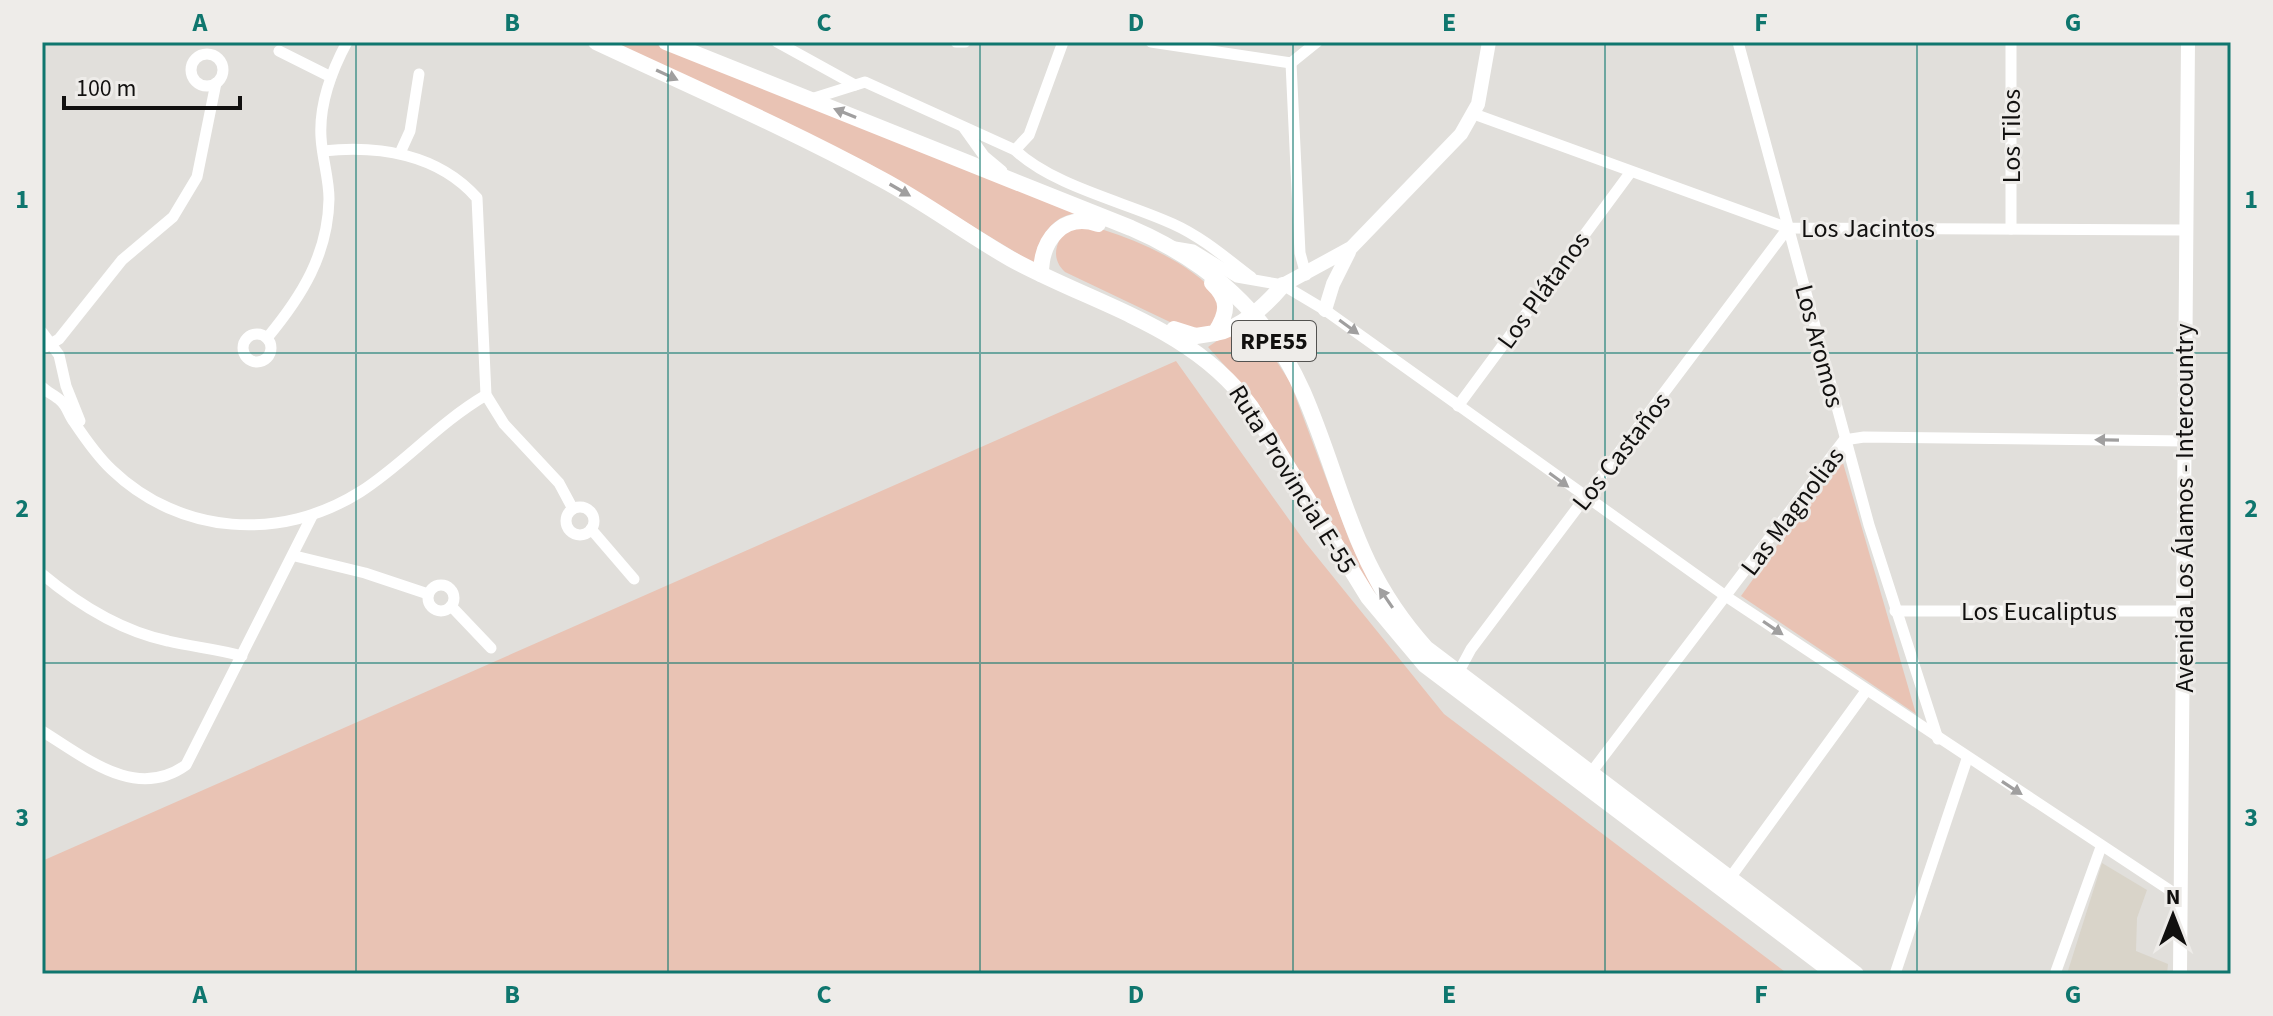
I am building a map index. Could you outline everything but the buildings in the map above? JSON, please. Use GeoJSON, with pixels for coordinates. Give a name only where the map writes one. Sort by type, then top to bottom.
{"type":"FeatureCollection","features":[{"type":"Feature","properties":{"kind":"main road","name":"Ruta Provincial E-55"},"geometry":{"type":"LineString","coordinates":[[596,42],[883,180],[1041,274],[1193,348],[1232,381],[1376,609],[1425,665],[1835,974]]}},
{"type":"Feature","properties":{"kind":"main road","name":"Ruta Provincial E-55"},"geometry":{"type":"LineString","coordinates":[[666,42],[1131,228],[1169,245],[1225,283],[1280,350],[1302,392],[1350,524],[1377,586],[1419,641],[1457,675],[1856,974]]}},
{"type":"Feature","properties":{"kind":"main road"},"geometry":{"type":"LineString","coordinates":[[1253,314],[1283,285],[1351,248],[1461,134],[1474,114],[1489,42]]}},
{"type":"Feature","properties":{"kind":"main road","name":"Avenida Los Álamos - Intercountry"},"geometry":{"type":"LineString","coordinates":[[2180,974],[2188,42]]}},
{"type":"Feature","properties":{"kind":"main road","name":"RPE55"},"geometry":{"type":"LineString","coordinates":[[1097,301],[1082,285],[1052,266],[1049,243],[1055,231],[1072,220],[1085,220],[1110,229],[1131,228]]}},
{"type":"Feature","properties":{"kind":"main road"},"geometry":{"type":"LineString","coordinates":[[1041,274],[1049,243]]}},
{"type":"Feature","properties":{"kind":"main road","name":"RPE55"},"geometry":{"type":"LineString","coordinates":[[1169,245],[1185,264],[1223,294],[1225,317],[1214,334]]}},
{"type":"Feature","properties":{"kind":"main road"},"geometry":{"type":"LineString","coordinates":[[1325,310],[1333,284],[1351,248]]}},
{"type":"Feature","properties":{"kind":"main road","name":"RPE55"},"geometry":{"type":"LineString","coordinates":[[1271,299],[1269,314],[1280,350]]}},
{"type":"Feature","properties":{"kind":"main road","name":"RPE55"},"geometry":{"type":"LineString","coordinates":[[1134,318],[1156,320],[1189,335],[1225,331],[1253,314]]}},
{"type":"Feature","properties":{"kind":"street"},"geometry":{"type":"LineString","coordinates":[[267,338],[303,291],[321,249],[329,201],[322,116],[331,77],[347,42]]}},
{"type":"Feature","properties":{"kind":"street"},"geometry":{"type":"LineString","coordinates":[[777,42],[855,85]]}},
{"type":"Feature","properties":{"kind":"street"},"geometry":{"type":"LineString","coordinates":[[956,42],[965,42]]}},
{"type":"Feature","properties":{"kind":"street"},"geometry":{"type":"LineString","coordinates":[[1015,150],[1029,135],[1063,42]]}},
{"type":"Feature","properties":{"kind":"street"},"geometry":{"type":"LineString","coordinates":[[1151,42],[1291,63],[1317,42]]}},
{"type":"Feature","properties":{"kind":"street","name":"Los Aromos"},"geometry":{"type":"LineString","coordinates":[[1738,42],[1844,440],[1895,611],[1938,740]]}},
{"type":"Feature","properties":{"kind":"street","name":"Los Tilos"},"geometry":{"type":"LineString","coordinates":[[2011,42],[2011,229]]}},
{"type":"Feature","properties":{"kind":"street"},"geometry":{"type":"LineString","coordinates":[[279,51],[331,77]]}},
{"type":"Feature","properties":{"kind":"street"},"geometry":{"type":"LineString","coordinates":[[1291,63],[1300,253],[1306,275]]}},
{"type":"Feature","properties":{"kind":"street"},"geometry":{"type":"LineString","coordinates":[[400,153],[410,131],[419,74]]}},
{"type":"Feature","properties":{"kind":"street"},"geometry":{"type":"LineString","coordinates":[[811,99],[865,82],[1015,150],[1027,161],[1050,173],[1178,226],[1251,277]]}},
{"type":"Feature","properties":{"kind":"street"},"geometry":{"type":"LineString","coordinates":[[47,348],[122,260],[166,226],[193,186],[201,160],[211,87]]}},
{"type":"Feature","properties":{"kind":"street","name":"Los Jacintos"},"geometry":{"type":"LineString","coordinates":[[1474,114],[1788,228],[2187,230]]}},
{"type":"Feature","properties":{"kind":"street"},"geometry":{"type":"LineString","coordinates":[[959,123],[971,134],[984,156],[1022,185]]}},
{"type":"Feature","properties":{"kind":"street"},"geometry":{"type":"LineString","coordinates":[[323,151],[368,148],[400,153],[449,173],[469,189],[479,204],[486,395],[504,424],[559,483],[573,509]]}},
{"type":"Feature","properties":{"kind":"street","name":"Los Plátanos"},"geometry":{"type":"LineString","coordinates":[[1458,406],[1630,173]]}},
{"type":"Feature","properties":{"kind":"street","name":"Los Castaños"},"geometry":{"type":"LineString","coordinates":[[1457,675],[1471,649],[1788,228]]}},
{"type":"Feature","properties":{"kind":"street"},"geometry":{"type":"LineString","coordinates":[[1169,245],[1193,250],[1237,277],[1283,285],[1325,310],[1586,500],[1727,597],[1938,740],[2180,897]]}},
{"type":"Feature","properties":{"kind":"street"},"geometry":{"type":"LineString","coordinates":[[42,332],[47,348],[62,362],[66,386],[84,433]]}},
{"type":"Feature","properties":{"kind":"street"},"geometry":{"type":"LineString","coordinates":[[44,393],[58,393],[66,386]]}},
{"type":"Feature","properties":{"kind":"street"},"geometry":{"type":"LineString","coordinates":[[44,393],[63,402],[84,433],[123,479],[140,493],[186,515],[248,527],[290,523],[312,516],[360,492],[441,424],[486,395]]}},
{"type":"Feature","properties":{"kind":"street","name":"Las Magnolias"},"geometry":{"type":"LineString","coordinates":[[1590,774],[1844,440],[1864,437],[2185,441]]}},
{"type":"Feature","properties":{"kind":"street"},"geometry":{"type":"LineString","coordinates":[[573,509],[590,512],[591,529],[634,579]]}},
{"type":"Feature","properties":{"kind":"street"},"geometry":{"type":"LineString","coordinates":[[573,509],[566,520],[571,532],[584,534],[591,529]]}},
{"type":"Feature","properties":{"kind":"street"},"geometry":{"type":"LineString","coordinates":[[42,731],[115,774],[141,780],[163,779],[186,765],[295,556],[312,516]]}},
{"type":"Feature","properties":{"kind":"street"},"geometry":{"type":"LineString","coordinates":[[295,556],[365,573],[428,594]]}},
{"type":"Feature","properties":{"kind":"street"},"geometry":{"type":"LineString","coordinates":[[42,574],[76,601],[127,628],[168,641],[242,656]]}},
{"type":"Feature","properties":{"kind":"street"},"geometry":{"type":"LineString","coordinates":[[437,585],[449,587],[455,598],[451,606],[443,611],[435,610],[429,603],[428,594],[437,585]]}},
{"type":"Feature","properties":{"kind":"street"},"geometry":{"type":"LineString","coordinates":[[451,606],[491,648]]}},
{"type":"Feature","properties":{"kind":"street","name":"Los Eucaliptus"},"geometry":{"type":"LineString","coordinates":[[1895,611],[2183,611]]}},
{"type":"Feature","properties":{"kind":"street"},"geometry":{"type":"LineString","coordinates":[[1730,878],[1866,691]]}},
{"type":"Feature","properties":{"kind":"street"},"geometry":{"type":"LineString","coordinates":[[1895,974],[1967,759]]}},
{"type":"Feature","properties":{"kind":"street"},"geometry":{"type":"LineString","coordinates":[[2055,974],[2101,847]]}},
{"type":"Feature","properties":{"kind":"shaded area"},"geometry":{"type":"Polygon","coordinates":[[[613,42],[652,42],[1076,213],[1058,220],[1047,231],[1035,264],[870,164],[613,42]]]}},
{"type":"Feature","properties":{"kind":"shaded area"},"geometry":{"type":"Polygon","coordinates":[[[1067,229],[1104,230],[1150,248],[1181,265],[1218,296],[1217,321],[1203,331],[1172,323],[1065,272],[1057,261],[1056,250],[1067,229]]]}},
{"type":"Feature","properties":{"kind":"shaded area"},"geometry":{"type":"Polygon","coordinates":[[[1249,319],[1290,382],[1350,542],[1380,604],[1243,386],[1208,347],[1249,319]]]}},
{"type":"Feature","properties":{"kind":"shaded area"},"geometry":{"type":"Polygon","coordinates":[[[1176,361],[1305,542],[1444,714],[1788,974],[42,974],[42,861],[1176,361]]]}},
{"type":"Feature","properties":{"kind":"shaded area"},"geometry":{"type":"Polygon","coordinates":[[[1841,456],[1916,714],[1741,596],[1841,456]]]}},
{"type":"Feature","properties":{"kind":"shaded area"},"geometry":{"type":"Polygon","coordinates":[[[2102,863],[2147,890],[2137,918],[2136,951],[2168,964],[2167,974],[2067,974],[2102,863]]]}}]}
